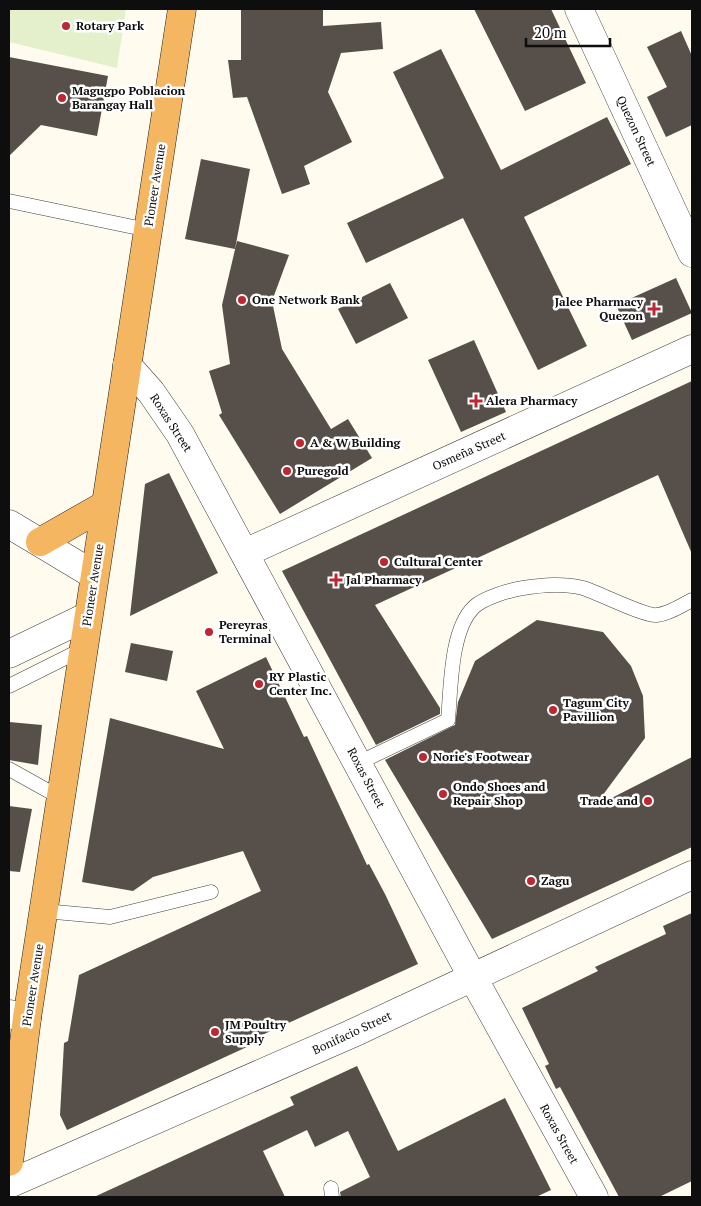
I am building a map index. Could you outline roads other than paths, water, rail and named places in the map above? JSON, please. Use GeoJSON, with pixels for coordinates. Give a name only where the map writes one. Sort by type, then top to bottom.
{"type":"FeatureCollection","features":[{"type":"Feature","properties":{"kind":"highway","name":"Pioneer Avenue"},"geometry":{"type":"LineString","coordinates":[[9,1162],[18,1016],[44,911],[182,9]]}},
{"type":"Feature","properties":{"kind":"highway"},"geometry":{"type":"LineString","coordinates":[[40,542],[105,505]]}},
{"type":"Feature","properties":{"kind":"street","name":"Quezon Street"},"geometry":{"type":"LineString","coordinates":[[579,9],[692,253]]}},
{"type":"Feature","properties":{"kind":"street","name":"Osmeña Street"},"geometry":{"type":"LineString","coordinates":[[246,553],[692,349]]}},
{"type":"Feature","properties":{"kind":"street","name":"Roxas Street"},"geometry":{"type":"LineString","coordinates":[[127,365],[151,392],[175,426],[246,553],[472,976],[594,1197]]}},
{"type":"Feature","properties":{"kind":"street"},"geometry":{"type":"LineString","coordinates":[[9,524],[94,575]]}},
{"type":"Feature","properties":{"kind":"street"},"geometry":{"type":"LineString","coordinates":[[9,654],[88,616]]}},
{"type":"Feature","properties":{"kind":"street","name":"Bonifacio Street"},"geometry":{"type":"LineString","coordinates":[[9,1184],[351,1034],[692,875]]}},
{"type":"Feature","properties":{"kind":"lane"},"geometry":{"type":"LineString","coordinates":[[9,201],[148,230]]}},
{"type":"Feature","properties":{"kind":"lane"},"geometry":{"type":"LineString","coordinates":[[358,763],[448,720],[455,647],[474,607],[493,597],[514,590],[548,584],[581,588],[614,599],[642,613],[657,616],[692,600]]}},
{"type":"Feature","properties":{"kind":"lane"},"geometry":{"type":"LineString","coordinates":[[9,686],[83,648]]}},
{"type":"Feature","properties":{"kind":"lane"},"geometry":{"type":"LineString","coordinates":[[9,769],[61,798]]}},
{"type":"Feature","properties":{"kind":"lane"},"geometry":{"type":"LineString","coordinates":[[44,911],[110,917],[211,892]]}},
{"type":"Feature","properties":{"kind":"place","name":"Rotary Park"},"geometry":{"type":"Point","coordinates":[66,26]}},
{"type":"Feature","properties":{"kind":"place","name":"Magugpo Poblacion Barangay Hall"},"geometry":{"type":"Point","coordinates":[62,98]}},
{"type":"Feature","properties":{"kind":"place","name":"One Network Bank"},"geometry":{"type":"Point","coordinates":[242,300]}},
{"type":"Feature","properties":{"kind":"place","name":"Jalee Pharmacy Quezon"},"geometry":{"type":"Point","coordinates":[654,309]}},
{"type":"Feature","properties":{"kind":"place","name":"Alera Pharmacy"},"geometry":{"type":"Point","coordinates":[476,401]}},
{"type":"Feature","properties":{"kind":"place","name":"A & W Building"},"geometry":{"type":"Point","coordinates":[300,443]}},
{"type":"Feature","properties":{"kind":"place","name":"Puregold"},"geometry":{"type":"Point","coordinates":[287,471]}},
{"type":"Feature","properties":{"kind":"place","name":"Cultural Center"},"geometry":{"type":"Point","coordinates":[384,562]}},
{"type":"Feature","properties":{"kind":"place","name":"Jal Pharmacy"},"geometry":{"type":"Point","coordinates":[336,580]}},
{"type":"Feature","properties":{"kind":"place","name":"Pereyras Terminal"},"geometry":{"type":"Point","coordinates":[209,632]}},
{"type":"Feature","properties":{"kind":"place","name":"RY Plastic Center Inc."},"geometry":{"type":"Point","coordinates":[259,684]}},
{"type":"Feature","properties":{"kind":"place","name":"Tagum City Pavillion"},"geometry":{"type":"Point","coordinates":[553,710]}},
{"type":"Feature","properties":{"kind":"place","name":"Norie's Footwear"},"geometry":{"type":"Point","coordinates":[423,757]}},
{"type":"Feature","properties":{"kind":"place","name":"Ondo Shoes and Repair Shop"},"geometry":{"type":"Point","coordinates":[443,794]}},
{"type":"Feature","properties":{"kind":"place","name":"Trade and"},"geometry":{"type":"Point","coordinates":[648,801]}},
{"type":"Feature","properties":{"kind":"place","name":"Zagu"},"geometry":{"type":"Point","coordinates":[531,881]}},
{"type":"Feature","properties":{"kind":"place","name":"JM Poultry Supply"},"geometry":{"type":"Point","coordinates":[215,1032]}}]}
